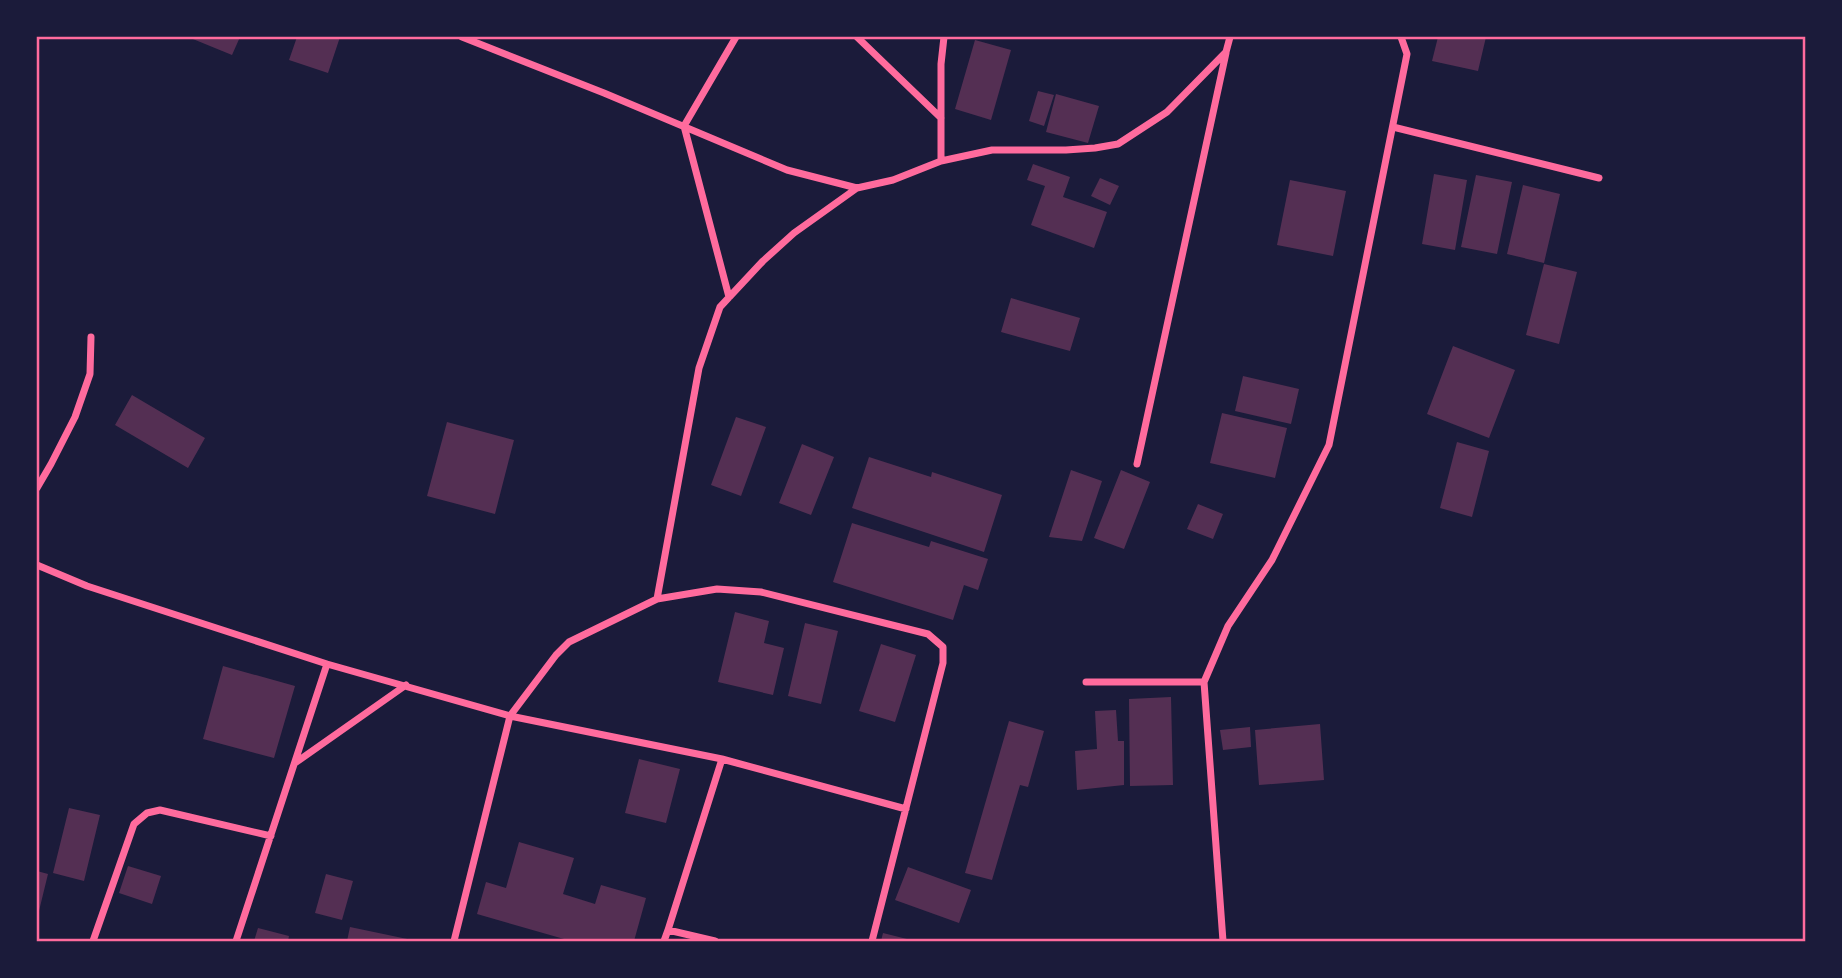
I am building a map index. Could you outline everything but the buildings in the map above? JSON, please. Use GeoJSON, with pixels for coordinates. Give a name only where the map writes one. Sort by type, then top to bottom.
{"type":"FeatureCollection","features":[{"type":"Feature","properties":{"kind":"street"},"geometry":{"type":"LineString","coordinates":[[463,37],[787,170],[857,188]]}},
{"type":"Feature","properties":{"kind":"street"},"geometry":{"type":"LineString","coordinates":[[729,297],[684,126],[736,37]]}},
{"type":"Feature","properties":{"kind":"street"},"geometry":{"type":"LineString","coordinates":[[857,37],[941,118]]}},
{"type":"Feature","properties":{"kind":"street"},"geometry":{"type":"LineString","coordinates":[[941,161],[941,64],[944,37]]}},
{"type":"Feature","properties":{"kind":"street"},"geometry":{"type":"LineString","coordinates":[[1137,464],[1230,37]]}},
{"type":"Feature","properties":{"kind":"street"},"geometry":{"type":"LineString","coordinates":[[1223,941],[1204,682],[1228,626],[1272,560],[1329,445],[1407,54],[1401,37]]}},
{"type":"Feature","properties":{"kind":"street"},"geometry":{"type":"LineString","coordinates":[[657,599],[699,368],[720,307],[763,261],[794,233],[857,188],[893,180],[941,161],[992,150],[1066,150],[1118,144],[1167,112],[1226,52]]}},
{"type":"Feature","properties":{"kind":"street"},"geometry":{"type":"LineString","coordinates":[[1393,127],[1600,178]]}},
{"type":"Feature","properties":{"kind":"street"},"geometry":{"type":"LineString","coordinates":[[37,488],[75,418],[90,374],[91,337]]}},
{"type":"Feature","properties":{"kind":"street"},"geometry":{"type":"LineString","coordinates":[[37,565],[87,586],[327,664],[510,716],[722,760],[906,809]]}},
{"type":"Feature","properties":{"kind":"street"},"geometry":{"type":"LineString","coordinates":[[454,941],[510,716],[569,642],[657,599],[718,589],[761,592],[928,634],[943,647],[943,663],[872,941]]}},
{"type":"Feature","properties":{"kind":"street"},"geometry":{"type":"LineString","coordinates":[[236,941],[327,664]]}},
{"type":"Feature","properties":{"kind":"street"},"geometry":{"type":"LineString","coordinates":[[1086,682],[1204,682]]}},
{"type":"Feature","properties":{"kind":"street"},"geometry":{"type":"LineString","coordinates":[[294,763],[406,685]]}},
{"type":"Feature","properties":{"kind":"street"},"geometry":{"type":"LineString","coordinates":[[664,941],[722,760]]}},
{"type":"Feature","properties":{"kind":"street"},"geometry":{"type":"LineString","coordinates":[[93,941],[134,824],[147,813],[160,810],[271,836]]}},
{"type":"Feature","properties":{"kind":"street"},"geometry":{"type":"LineString","coordinates":[[668,930],[715,941]]}}]}
